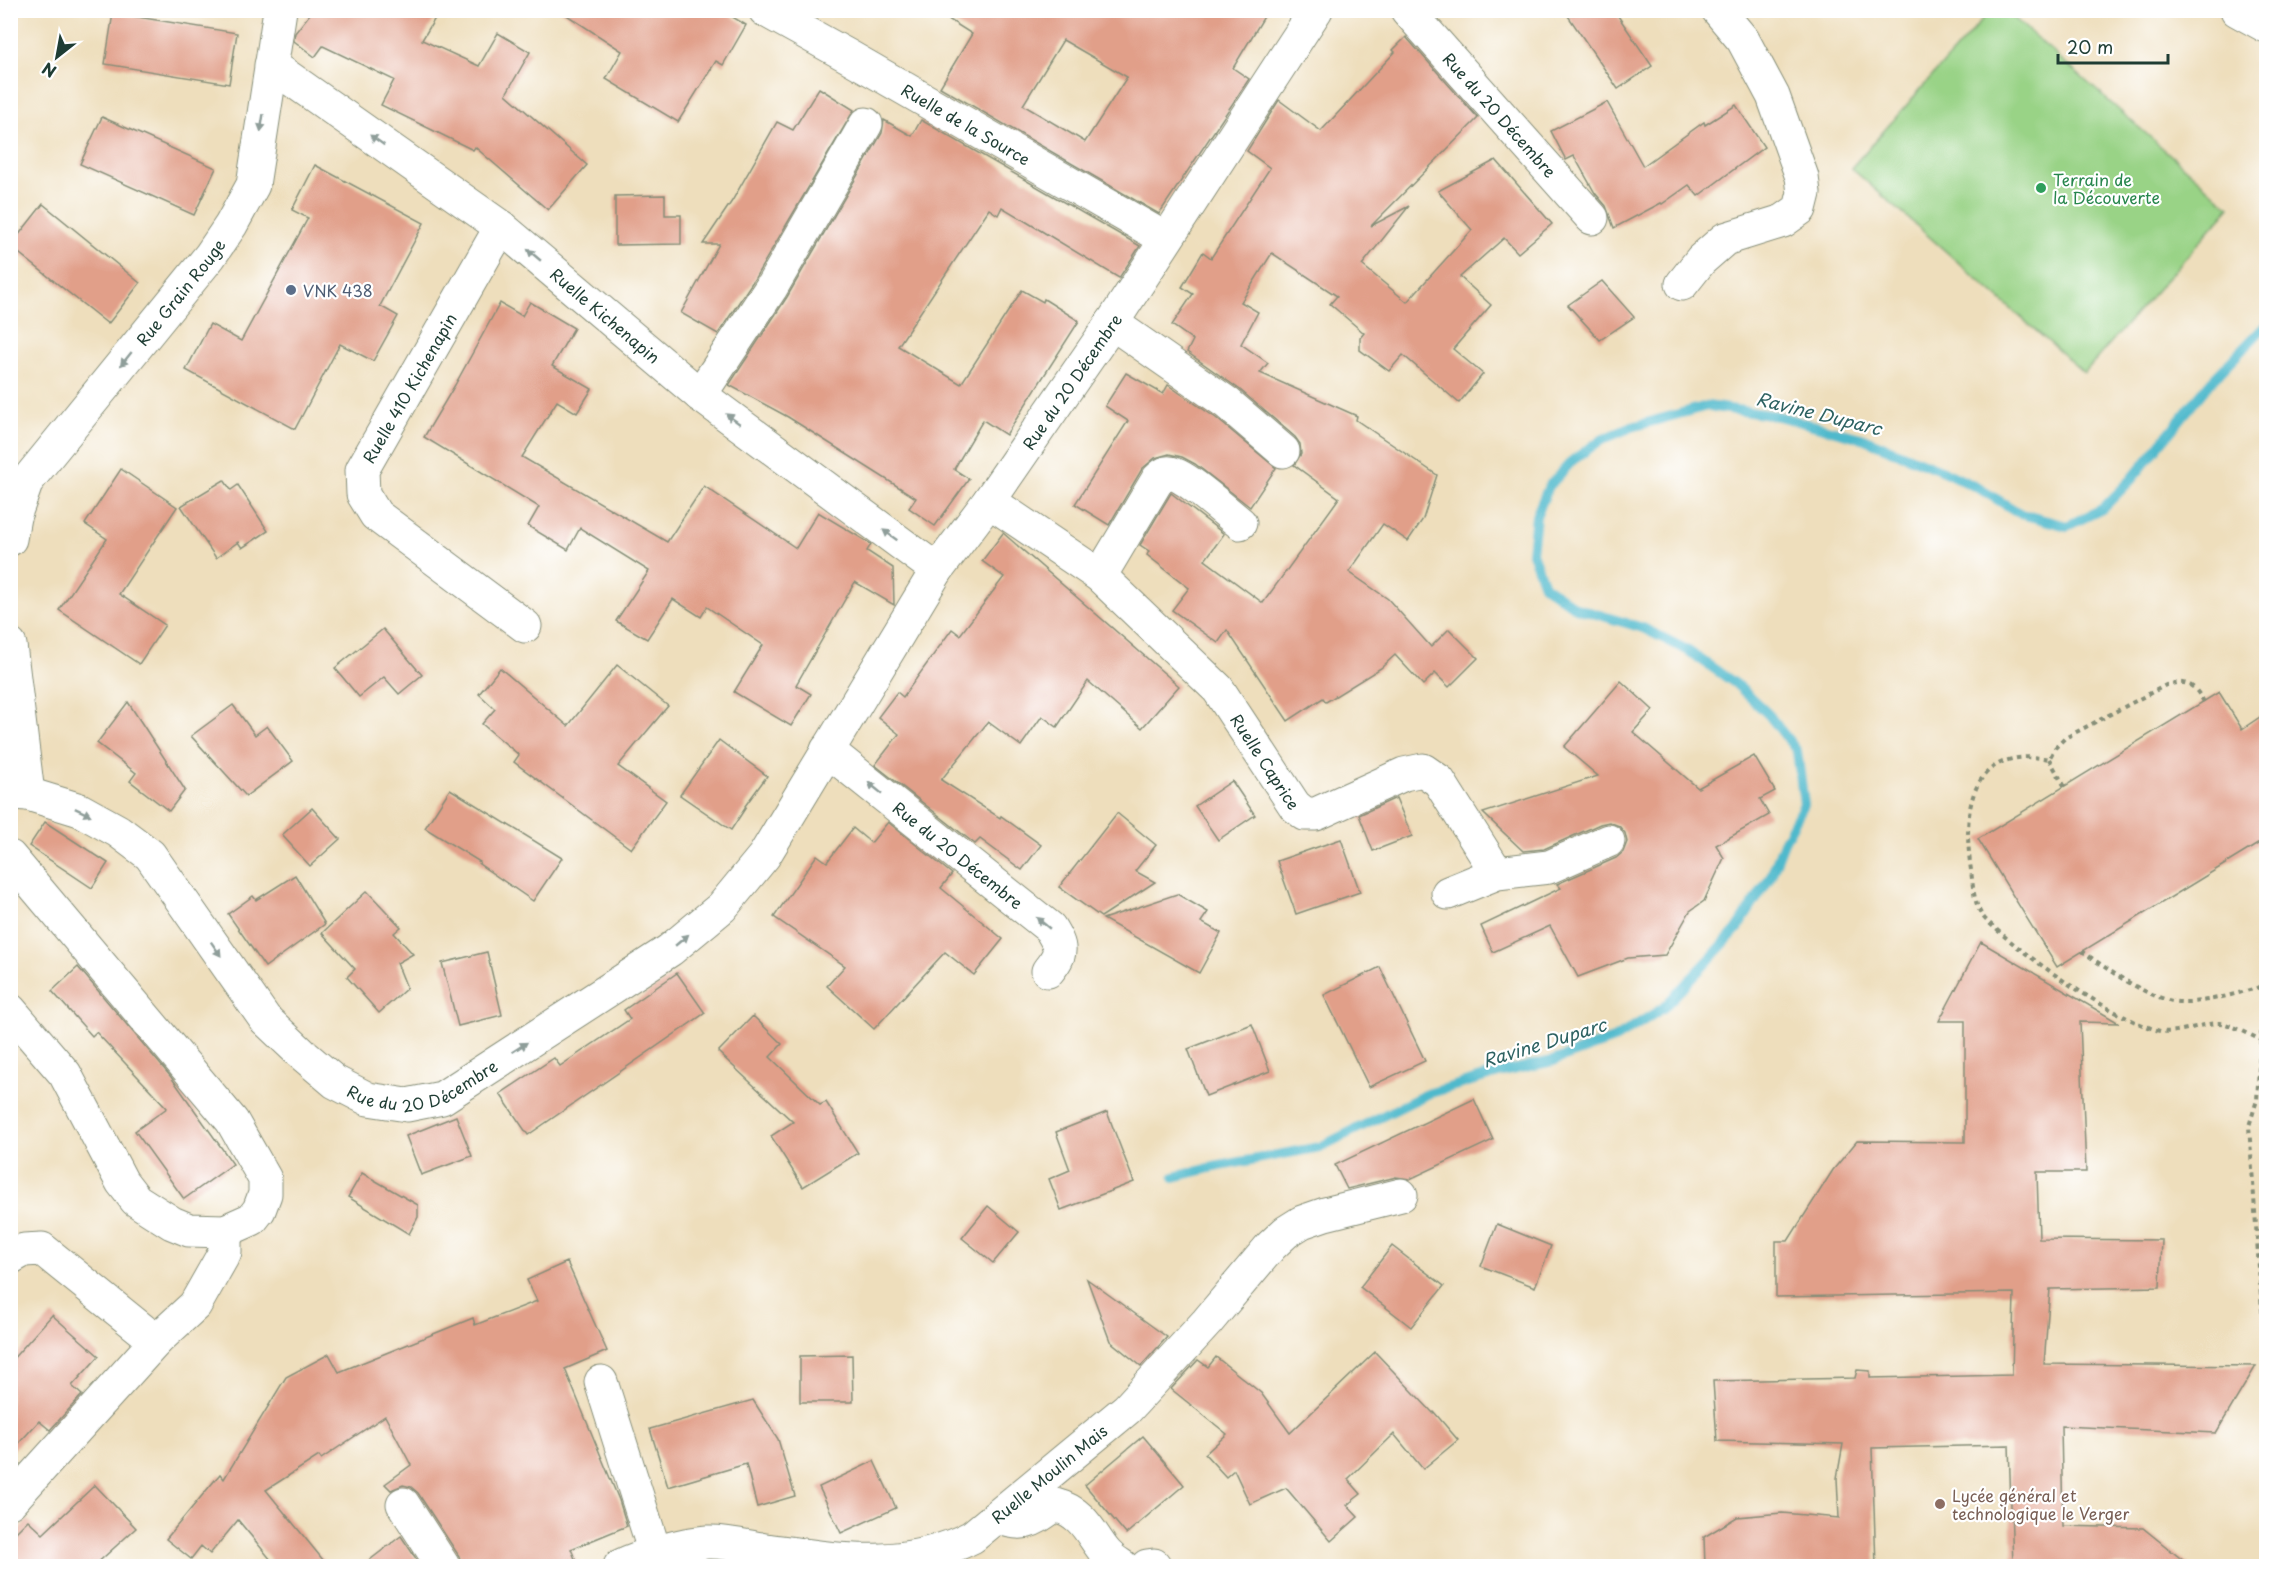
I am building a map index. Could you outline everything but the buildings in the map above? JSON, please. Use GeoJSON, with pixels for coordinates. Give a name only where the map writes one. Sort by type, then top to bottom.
{"type":"FeatureCollection","features":[{"type":"Feature","properties":{"kind":"street","name":"Rue Grain Rouge"},"geometry":{"type":"LineString","coordinates":[[10,539],[14,517],[27,481],[210,256],[231,225],[253,185],[280,10]]}},
{"type":"Feature","properties":{"kind":"street","name":"Ruelle de la Source"},"geometry":{"type":"LineString","coordinates":[[765,10],[1166,239]]}},
{"type":"Feature","properties":{"kind":"street","name":"Rue du 20 Décembre"},"geometry":{"type":"LineString","coordinates":[[19,794],[80,810],[118,831],[150,855],[265,1019],[335,1082],[368,1099],[407,1105],[442,1098],[670,950],[722,907],[764,856],[937,570],[989,501],[1112,323],[1316,10]]}},
{"type":"Feature","properties":{"kind":"street","name":"Rue du 20 Décembre"},"geometry":{"type":"LineString","coordinates":[[1407,10],[1592,218]]}},
{"type":"Feature","properties":{"kind":"street"},"geometry":{"type":"LineString","coordinates":[[1682,284],[1701,260],[1725,239],[1783,221],[1800,209],[1804,193],[1802,177],[1773,96],[1743,40],[1718,10]]}},
{"type":"Feature","properties":{"kind":"street"},"geometry":{"type":"LineString","coordinates":[[2237,10],[2266,26]]}},
{"type":"Feature","properties":{"kind":"street","name":"Ruelle Kichenapin"},"geometry":{"type":"LineString","coordinates":[[271,65],[501,227],[700,395],[937,570]]}},
{"type":"Feature","properties":{"kind":"street"},"geometry":{"type":"LineString","coordinates":[[700,395],[771,288],[866,124]]}},
{"type":"Feature","properties":{"kind":"street","name":"Ruelle 410 Kichenapin"},"geometry":{"type":"LineString","coordinates":[[501,227],[362,470],[363,494],[376,515],[525,626]]}},
{"type":"Feature","properties":{"kind":"street"},"geometry":{"type":"LineString","coordinates":[[1112,323],[1227,403],[1283,451]]}},
{"type":"Feature","properties":{"kind":"street"},"geometry":{"type":"LineString","coordinates":[[1100,576],[1164,474],[1170,472],[1184,479],[1240,523]]}},
{"type":"Feature","properties":{"kind":"street","name":"Ruelle Caprice"},"geometry":{"type":"LineString","coordinates":[[989,501],[1100,576],[1218,688],[1295,806],[1305,814],[1316,814],[1404,774],[1423,770],[1439,782],[1497,873]]}},
{"type":"Feature","properties":{"kind":"street"},"geometry":{"type":"LineString","coordinates":[[10,645],[19,794]]}},
{"type":"Feature","properties":{"kind":"street","name":"Rue du 20 Décembre"},"geometry":{"type":"LineString","coordinates":[[827,750],[1050,928],[1060,945],[1059,958],[1048,971]]}},
{"type":"Feature","properties":{"kind":"street"},"geometry":{"type":"LineString","coordinates":[[1448,893],[1497,873],[1549,867],[1608,841]]}},
{"type":"Feature","properties":{"kind":"street"},"geometry":{"type":"LineString","coordinates":[[10,857],[232,1121],[265,1179],[265,1194],[252,1219],[225,1232],[189,1230],[172,1223],[136,1200],[122,1182],[65,1074],[10,1010]]}},
{"type":"Feature","properties":{"kind":"street","name":"Ruelle Moulin Mais"},"geometry":{"type":"LineString","coordinates":[[620,1566],[638,1557],[708,1542],[810,1557],[881,1561],[905,1560],[951,1548],[972,1537],[1127,1409],[1207,1322],[1271,1246],[1286,1232],[1302,1222],[1325,1214],[1401,1195]]}},
{"type":"Feature","properties":{"kind":"street"},"geometry":{"type":"LineString","coordinates":[[10,1502],[156,1341],[195,1305],[225,1252],[225,1232]]}},
{"type":"Feature","properties":{"kind":"street"},"geometry":{"type":"LineString","coordinates":[[10,1258],[24,1250],[42,1249],[156,1341]]}},
{"type":"Feature","properties":{"kind":"street"},"geometry":{"type":"LineString","coordinates":[[601,1382],[656,1553]]}},
{"type":"Feature","properties":{"kind":"street"},"geometry":{"type":"LineString","coordinates":[[403,1504],[443,1566]]}},
{"type":"Feature","properties":{"kind":"street"},"geometry":{"type":"LineString","coordinates":[[997,1517],[1011,1522],[1028,1523],[1055,1505],[1069,1509],[1080,1518],[1112,1561],[1122,1566]]}},
{"type":"Feature","properties":{"kind":"path"},"geometry":{"type":"LineString","coordinates":[[2049,759],[2055,748],[2065,738],[2166,685],[2179,682],[2188,684],[2196,689],[2204,702]]}},
{"type":"Feature","properties":{"kind":"path"},"geometry":{"type":"LineString","coordinates":[[2049,759],[2031,756],[2010,758],[1995,766],[1982,778],[1972,794],[1969,810],[1969,858],[1975,899],[1984,919],[2063,979],[2121,1015],[2163,1032],[2220,1022],[2261,1040]]}},
{"type":"Feature","properties":{"kind":"path"},"geometry":{"type":"LineString","coordinates":[[2049,759],[2065,787]]}},
{"type":"Feature","properties":{"kind":"path"},"geometry":{"type":"LineString","coordinates":[[2082,951],[2137,987],[2172,1001],[2211,999],[2265,984],[2257,1100],[2249,1126],[2264,1339]]}},
{"type":"Feature","properties":{"kind":"green space","name":"Terrain de la Découverte"},"geometry":{"type":"Polygon","coordinates":[[[1990,11],[2006,11],[2230,207],[2084,373],[1851,168],[1990,11]]]}},
{"type":"Feature","properties":{"kind":"waterway","name":"Ravine Duparc"},"geometry":{"type":"LineString","coordinates":[[1174,1177],[1320,1147],[1427,1094],[1502,1072],[1553,1061],[1616,1038],[1663,1008],[1708,961],[1737,929],[1771,876],[1784,842],[1804,804],[1797,751],[1768,714],[1736,684],[1687,650],[1643,628],[1576,608],[1544,585],[1532,553],[1536,516],[1549,486],[1573,460],[1601,440],[1632,427],[1707,406],[1778,416],[1865,439],[1943,471],[1980,489],[2021,514],[2067,526],[2102,509],[2131,480],[2209,384],[2266,325]]}},
{"type":"Feature","properties":{"kind":"place","name":"Terrain de la Découverte"},"geometry":{"type":"Point","coordinates":[2041,188]}},
{"type":"Feature","properties":{"kind":"place","name":"VNK 438"},"geometry":{"type":"Point","coordinates":[291,290]}},
{"type":"Feature","properties":{"kind":"place","name":"Lycée général et technologique le Verger"},"geometry":{"type":"Point","coordinates":[1940,1504]}}]}
